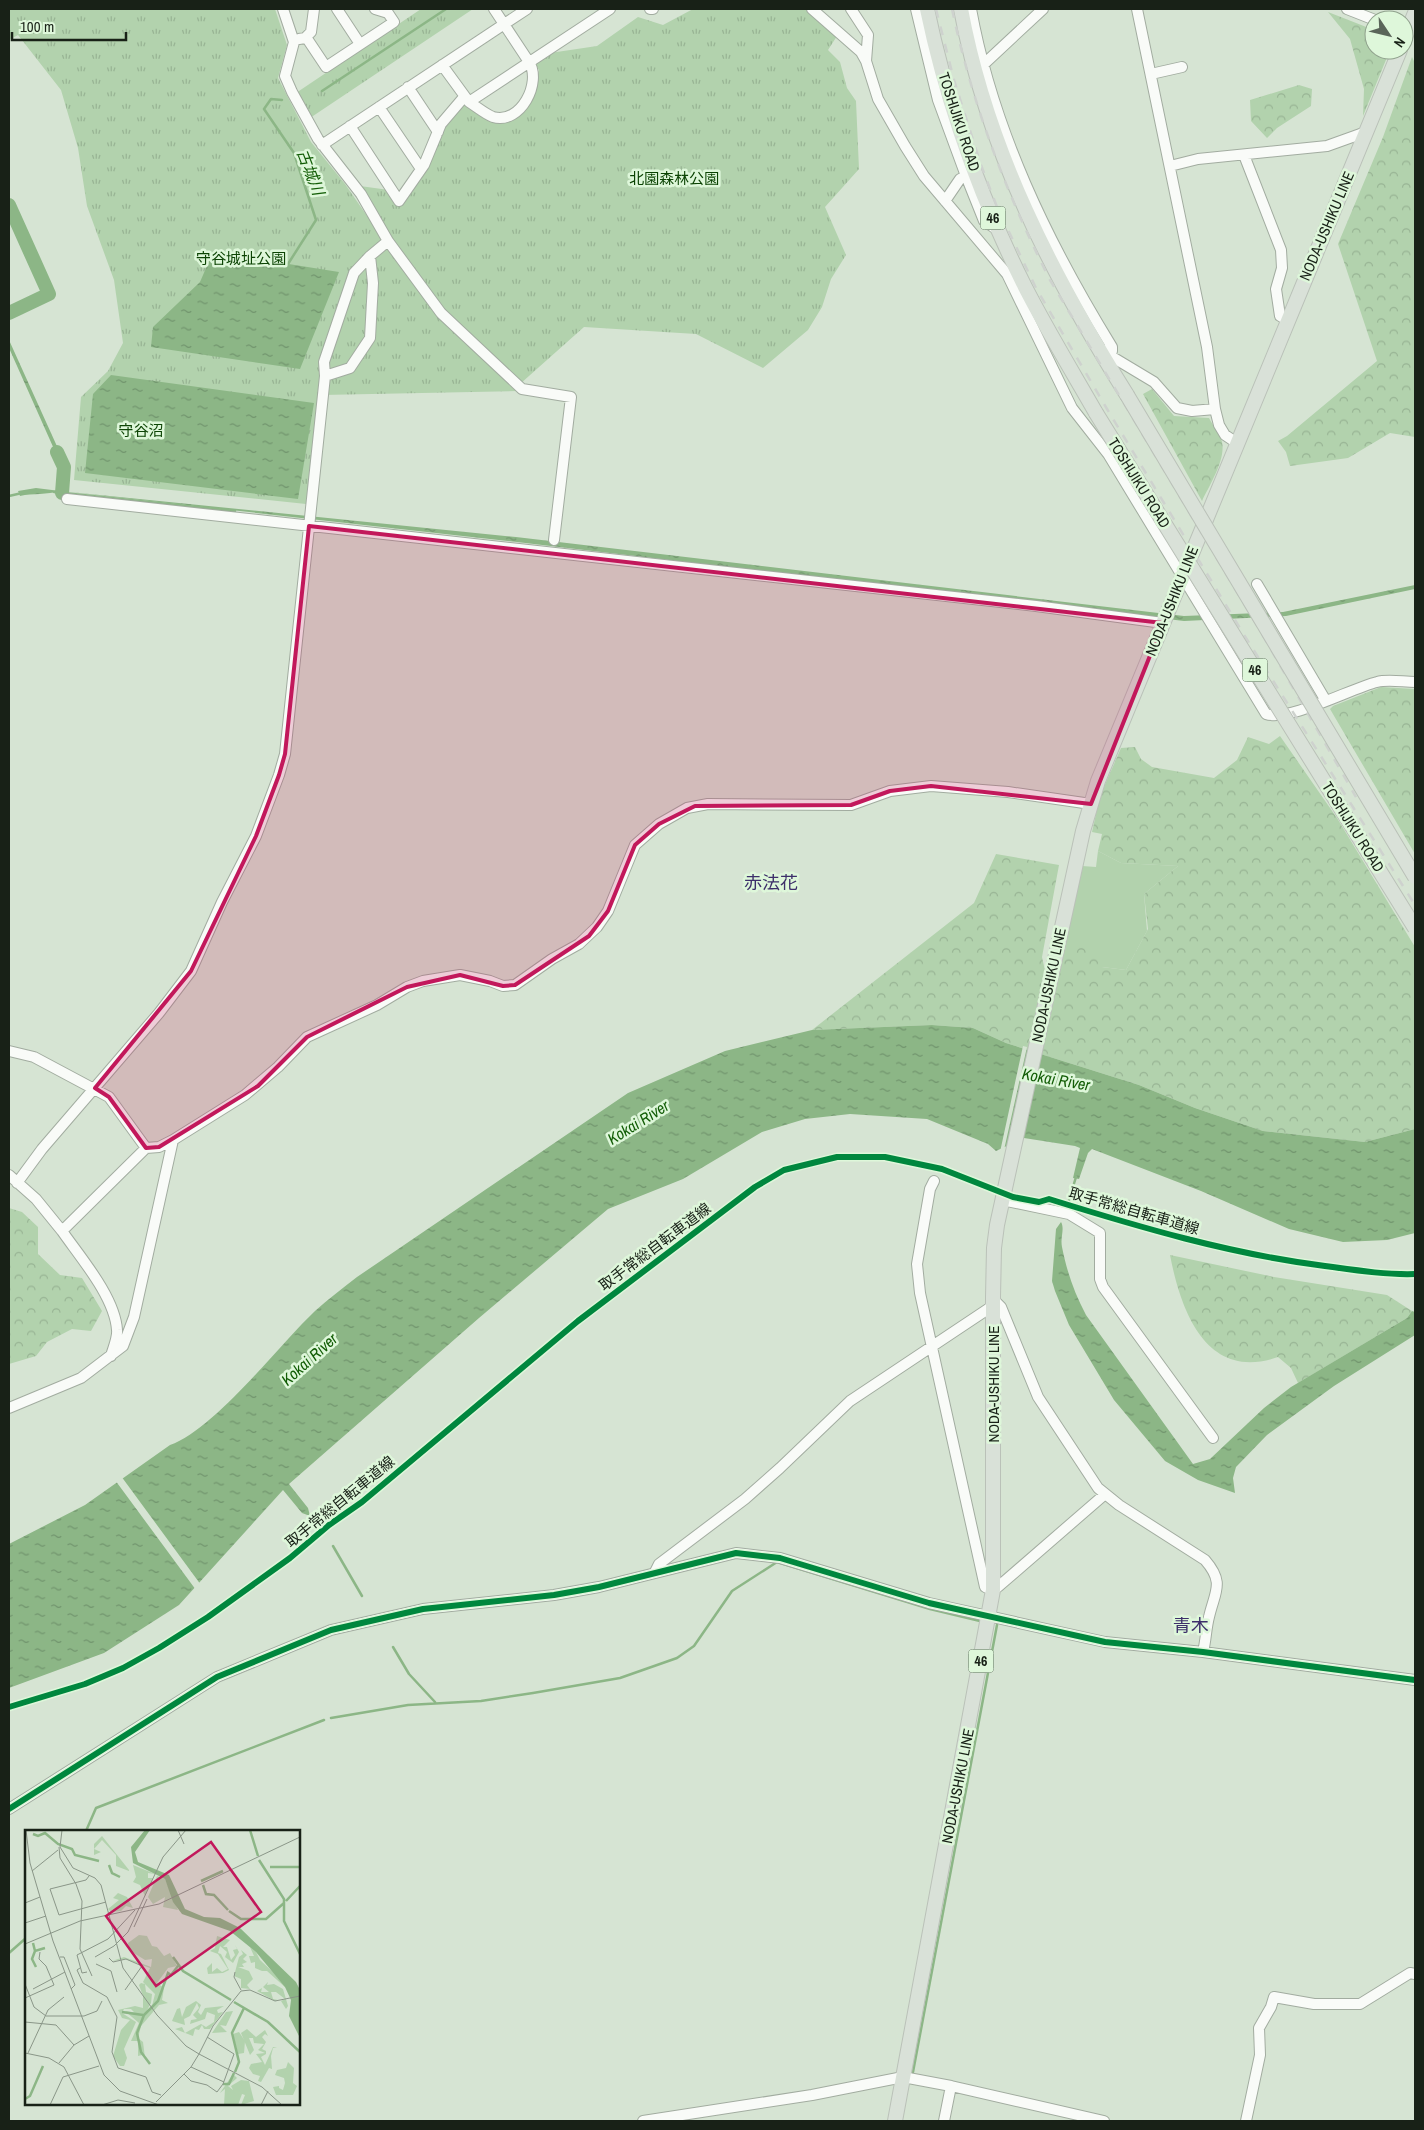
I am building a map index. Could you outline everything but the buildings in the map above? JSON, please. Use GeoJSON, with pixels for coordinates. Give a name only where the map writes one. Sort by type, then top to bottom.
{"type":"FeatureCollection","features":[{"type":"Feature","properties":{"kind":"main road","name":"TOSHIJIKU ROAD"},"geometry":{"type":"LineString","coordinates":[[926,9],[942,72],[960,131],[998,230],[1034,303],[1096,413],[1415,928]]}},
{"type":"Feature","properties":{"kind":"main road","name":"TOSHIJIKU ROAD"},"geometry":{"type":"LineString","coordinates":[[961,9],[972,59],[997,140],[1028,218],[1069,286],[1075,306],[1108,358],[1124,391],[1415,877]]}},
{"type":"Feature","properties":{"kind":"main road","name":"NODA-USHIKU LINE"},"geometry":{"type":"LineString","coordinates":[[895,2121],[993,1590],[994,1248],[1003,1196],[1051,976],[1091,804],[1163,623],[1396,60]]}},
{"type":"Feature","properties":{"kind":"street"},"geometry":{"type":"LineString","coordinates":[[283,9],[293,40],[293,49],[285,76],[322,145],[361,194],[388,241],[441,313],[516,385],[527,391],[570,397],[554,540]]}},
{"type":"Feature","properties":{"kind":"street"},"geometry":{"type":"LineString","coordinates":[[293,40],[306,37],[313,28],[314,9]]}},
{"type":"Feature","properties":{"kind":"street"},"geometry":{"type":"LineString","coordinates":[[337,9],[360,44]]}},
{"type":"Feature","properties":{"kind":"street"},"geometry":{"type":"LineString","coordinates":[[306,37],[326,67],[394,22],[388,13],[375,9]]}},
{"type":"Feature","properties":{"kind":"street"},"geometry":{"type":"LineString","coordinates":[[442,65],[466,100],[494,117],[508,116],[516,111],[529,96],[533,85],[534,71],[494,9]]}},
{"type":"Feature","properties":{"kind":"street"},"geometry":{"type":"LineString","coordinates":[[322,145],[527,9]]}},
{"type":"Feature","properties":{"kind":"street"},"geometry":{"type":"LineString","coordinates":[[350,126],[399,201],[421,169],[442,124],[466,100],[529,62],[610,9]]}},
{"type":"Feature","properties":{"kind":"street"},"geometry":{"type":"LineString","coordinates":[[812,9],[854,45],[866,61],[876,94],[924,176],[1008,274],[1072,408],[1108,454],[1266,714],[1279,715],[1326,701],[1377,682],[1415,682]]}},
{"type":"Feature","properties":{"kind":"street"},"geometry":{"type":"LineString","coordinates":[[851,9],[868,35],[866,61]]}},
{"type":"Feature","properties":{"kind":"street"},"geometry":{"type":"LineString","coordinates":[[916,9],[938,100],[966,176],[984,220],[998,230]]}},
{"type":"Feature","properties":{"kind":"street"},"geometry":{"type":"LineString","coordinates":[[971,9],[984,64],[1011,148],[1069,286],[1112,347],[1112,352],[1108,358],[1139,372],[1154,382],[1177,408],[1192,411],[1214,409]]}},
{"type":"Feature","properties":{"kind":"street"},"geometry":{"type":"LineString","coordinates":[[984,64],[1043,9]]}},
{"type":"Feature","properties":{"kind":"street"},"geometry":{"type":"LineString","coordinates":[[1137,9],[1207,347],[1214,409],[1219,425],[1225,435],[1237,443]]}},
{"type":"Feature","properties":{"kind":"street"},"geometry":{"type":"LineString","coordinates":[[1347,9],[1364,15]]}},
{"type":"Feature","properties":{"kind":"street"},"geometry":{"type":"LineString","coordinates":[[1150,74],[1182,67]]}},
{"type":"Feature","properties":{"kind":"street"},"geometry":{"type":"LineString","coordinates":[[408,88],[438,132]]}},
{"type":"Feature","properties":{"kind":"street"},"geometry":{"type":"LineString","coordinates":[[380,106],[421,169]]}},
{"type":"Feature","properties":{"kind":"street"},"geometry":{"type":"LineString","coordinates":[[1170,166],[1198,159],[1327,146],[1366,132]]}},
{"type":"Feature","properties":{"kind":"street"},"geometry":{"type":"LineString","coordinates":[[1244,155],[1281,250],[1282,268],[1276,288],[1280,316],[1288,320]]}},
{"type":"Feature","properties":{"kind":"street"},"geometry":{"type":"LineString","coordinates":[[945,201],[960,179],[966,176]]}},
{"type":"Feature","properties":{"kind":"street"},"geometry":{"type":"LineString","coordinates":[[17,1183],[42,1148],[159,1014],[191,971],[222,902],[256,836],[285,754],[325,376],[324,362],[354,274],[370,256],[388,241]]}},
{"type":"Feature","properties":{"kind":"street"},"geometry":{"type":"LineString","coordinates":[[325,376],[350,368],[370,338],[373,283],[370,256]]}},
{"type":"Feature","properties":{"kind":"street"},"geometry":{"type":"LineString","coordinates":[[1124,391],[1126,376],[1139,372]]}},
{"type":"Feature","properties":{"kind":"street"},"geometry":{"type":"LineString","coordinates":[[67,499],[1026,605],[1163,623]]}},
{"type":"Feature","properties":{"kind":"street"},"geometry":{"type":"LineString","coordinates":[[1257,584],[1326,701]]}},
{"type":"Feature","properties":{"kind":"street"},"geometry":{"type":"LineString","coordinates":[[62,1231],[146,1148],[159,1147],[173,1140],[258,1086],[307,1037],[377,1005],[406,987],[423,981],[460,975],[508,987],[515,985],[552,958],[579,944],[603,919],[635,845],[659,824],[687,808],[708,804],[851,805],[890,791],[931,786],[1008,792],[1091,804]]}},
{"type":"Feature","properties":{"kind":"street"},"geometry":{"type":"LineString","coordinates":[[9,1051],[34,1058],[95,1088],[109,1097],[146,1148]]}},
{"type":"Feature","properties":{"kind":"street"},"geometry":{"type":"LineString","coordinates":[[9,1408],[81,1378],[123,1346],[132,1324],[173,1140]]}},
{"type":"Feature","properties":{"kind":"street"},"geometry":{"type":"LineString","coordinates":[[9,1176],[36,1199],[62,1231],[94,1276],[113,1312],[117,1330],[111,1356]]}},
{"type":"Feature","properties":{"kind":"street"},"geometry":{"type":"LineString","coordinates":[[934,1181],[930,1188],[917,1264],[920,1293],[934,1345],[986,1586],[993,1590],[1104,1495]]}},
{"type":"Feature","properties":{"kind":"street"},"geometry":{"type":"LineString","coordinates":[[1003,1196],[1069,1214],[1100,1233],[1100,1279],[1103,1287],[1213,1438]]}},
{"type":"Feature","properties":{"kind":"street"},"geometry":{"type":"LineString","coordinates":[[655,1572],[659,1564],[745,1499],[850,1401],[997,1304],[1001,1307],[1038,1397],[1080,1464],[1104,1495],[1199,1556],[1214,1572],[1218,1579],[1217,1593],[1208,1617],[1203,1652]]}},
{"type":"Feature","properties":{"kind":"street"},"geometry":{"type":"LineString","coordinates":[[9,1809],[217,1677],[331,1630],[423,1609],[554,1595],[736,1553],[780,1558],[929,1603],[1105,1642],[1203,1652],[1415,1680]]}},
{"type":"Feature","properties":{"kind":"street"},"geometry":{"type":"LineString","coordinates":[[1246,2121],[1260,2055],[1259,2028],[1271,2007],[1274,1997],[1314,2004],[1360,2004],[1410,1973],[1415,1974]]}},
{"type":"Feature","properties":{"kind":"street"},"geometry":{"type":"LineString","coordinates":[[643,2121],[812,2095],[903,2077],[1104,2121]]}},
{"type":"Feature","properties":{"kind":"street"},"geometry":{"type":"LineString","coordinates":[[944,2121],[951,2086]]}},
{"type":"Feature","properties":{"kind":"highlighted area"},"geometry":{"type":"Polygon","coordinates":[[[309,526],[1163,623],[1091,804],[931,786],[890,791],[851,805],[695,806],[659,824],[635,845],[608,911],[589,936],[515,985],[503,986],[460,975],[407,987],[307,1037],[258,1086],[159,1147],[146,1148],[109,1097],[95,1088],[191,971],[256,836],[285,754],[309,526]]]}},
{"type":"Feature","properties":{"kind":"green space","name":"守谷城址公園"},"geometry":{"type":"Polygon","coordinates":[[[9,9],[275,9],[287,45],[278,78],[311,142],[345,184],[403,268],[517,391],[322,395],[306,504],[74,480],[81,397],[108,371],[123,343],[114,280],[87,206],[78,148],[61,90],[18,35],[9,40],[9,9]]]}},
{"type":"Feature","properties":{"kind":"green space"},"geometry":{"type":"Polygon","coordinates":[[[421,9],[473,9],[310,118],[296,93],[421,9]]]}},
{"type":"Feature","properties":{"kind":"green space","name":"北園森林公園"},"geometry":{"type":"Polygon","coordinates":[[[693,9],[808,9],[837,36],[828,50],[840,62],[847,88],[856,101],[859,169],[825,207],[846,255],[831,279],[822,307],[808,330],[763,368],[696,334],[584,327],[520,384],[441,307],[395,243],[360,186],[389,190],[399,206],[428,167],[444,127],[461,105],[465,105],[494,121],[533,97],[539,70],[535,64],[550,53],[597,46],[638,17],[663,25],[693,9]]]}},
{"type":"Feature","properties":{"kind":"green space"},"geometry":{"type":"Polygon","coordinates":[[[1328,12],[1364,26],[1364,60],[1386,60],[1363,116],[1364,89],[1350,39],[1328,12]]]}},
{"type":"Feature","properties":{"kind":"green space"},"geometry":{"type":"Polygon","coordinates":[[[1411,60],[1414,60],[1415,437],[1390,433],[1348,458],[1290,466],[1286,452],[1278,441],[1287,436],[1377,361],[1338,244],[1383,137],[1411,60]]]}},
{"type":"Feature","properties":{"kind":"green space"},"geometry":{"type":"Polygon","coordinates":[[[1299,85],[1312,89],[1311,106],[1277,128],[1267,138],[1251,121],[1250,100],[1299,85]]]}},
{"type":"Feature","properties":{"kind":"green space"},"geometry":{"type":"Polygon","coordinates":[[[1152,389],[1174,416],[1209,418],[1221,439],[1222,457],[1202,501],[1143,394],[1152,389]]]}},
{"type":"Feature","properties":{"kind":"green space"},"geometry":{"type":"Polygon","coordinates":[[[1381,687],[1415,689],[1415,854],[1330,709],[1333,706],[1381,687]]]}},
{"type":"Feature","properties":{"kind":"green space"},"geometry":{"type":"Polygon","coordinates":[[[1280,736],[1337,818],[1415,947],[1415,1129],[1365,1142],[1263,1131],[1195,1108],[1139,1085],[1006,1043],[973,1028],[932,1025],[812,1030],[974,903],[996,854],[1059,865],[1042,957],[1046,975],[1062,952],[1073,945],[1080,944],[1101,947],[1102,967],[1126,970],[1148,929],[1144,894],[1178,866],[1121,863],[1098,851],[1102,834],[1092,832],[1100,796],[1121,748],[1135,747],[1141,759],[1152,767],[1214,778],[1237,760],[1248,737],[1269,744],[1280,736]]]}},
{"type":"Feature","properties":{"kind":"green space"},"geometry":{"type":"Polygon","coordinates":[[[1098,851],[1121,863],[1178,866],[1144,894],[1147,931],[1126,970],[1102,967],[1064,948],[1082,866],[1096,867],[1098,851]]]}},
{"type":"Feature","properties":{"kind":"green space"},"geometry":{"type":"Polygon","coordinates":[[[9,1208],[22,1212],[38,1227],[38,1254],[60,1275],[82,1278],[102,1311],[91,1331],[72,1329],[47,1342],[36,1356],[9,1364],[9,1208]]]}},
{"type":"Feature","properties":{"kind":"green space"},"geometry":{"type":"Polygon","coordinates":[[[1170,1255],[1274,1277],[1387,1295],[1412,1311],[1407,1318],[1298,1383],[1291,1368],[1278,1357],[1253,1362],[1233,1360],[1216,1351],[1202,1337],[1190,1319],[1175,1277],[1170,1255]]]}},
{"type":"Feature","properties":{"kind":"water"},"geometry":{"type":"Polygon","coordinates":[[[213,252],[339,272],[300,369],[151,347],[153,327],[200,282],[213,252]]]}},
{"type":"Feature","properties":{"kind":"water"},"geometry":{"type":"Polygon","coordinates":[[[9,340],[65,464],[60,491],[62,467],[9,348],[9,340]]]}},
{"type":"Feature","properties":{"kind":"water","name":"守谷沼"},"geometry":{"type":"Polygon","coordinates":[[[111,375],[314,403],[298,499],[85,473],[93,394],[111,375]]]}},
{"type":"Feature","properties":{"kind":"water"},"geometry":{"type":"Polygon","coordinates":[[[36,488],[60,491],[20,496],[18,491],[36,488]]]}},
{"type":"Feature","properties":{"kind":"water"},"geometry":{"type":"Polygon","coordinates":[[[60,491],[516,537],[1184,616],[1283,612],[1415,585],[1415,589],[1286,616],[1184,621],[517,542],[60,491]]]}},
{"type":"Feature","properties":{"kind":"water","name":"Kokai River"},"geometry":{"type":"Polygon","coordinates":[[[932,1025],[973,1028],[1006,1043],[1139,1085],[1195,1108],[1263,1131],[1365,1142],[1415,1129],[1415,1233],[1387,1240],[1343,1242],[1289,1229],[1201,1191],[1092,1149],[1088,1153],[1079,1179],[1073,1178],[1080,1148],[1024,1138],[996,1151],[988,1144],[927,1119],[850,1114],[805,1119],[762,1132],[683,1179],[608,1209],[479,1318],[289,1484],[308,1508],[310,1516],[302,1513],[283,1490],[179,1605],[104,1653],[9,1688],[9,1544],[85,1505],[170,1445],[206,1423],[226,1405],[315,1311],[357,1277],[628,1093],[725,1051],[812,1030],[932,1025]]]}},
{"type":"Feature","properties":{"kind":"water"},"geometry":{"type":"Polygon","coordinates":[[[1061,1222],[1066,1265],[1074,1290],[1086,1315],[1193,1464],[1210,1459],[1264,1408],[1291,1387],[1407,1318],[1412,1311],[1415,1312],[1415,1335],[1334,1386],[1267,1435],[1236,1467],[1233,1478],[1235,1493],[1198,1480],[1165,1461],[1114,1400],[1069,1325],[1052,1281],[1056,1229],[1061,1222]]]}},
{"type":"Feature","properties":{"kind":"pier"},"geometry":{"type":"Polygon","coordinates":[[[1023,1046],[1027,1047],[1004,1150],[1000,1152],[1023,1046]]]}},
{"type":"Feature","properties":{"kind":"pier"},"geometry":{"type":"Polygon","coordinates":[[[121,1476],[201,1585],[196,1590],[115,1480],[121,1476]]]}},
{"type":"Feature","properties":{"kind":"waterway","name":"古城川"},"geometry":{"type":"LineString","coordinates":[[322,91],[446,9]]}},
{"type":"Feature","properties":{"kind":"waterway","name":"古城川"},"geometry":{"type":"LineString","coordinates":[[282,100],[271,99],[264,109],[294,153],[316,220],[288,264]]}},
{"type":"Feature","properties":{"kind":"waterway"},"geometry":{"type":"LineString","coordinates":[[9,205],[49,294],[9,313]]}},
{"type":"Feature","properties":{"kind":"waterway"},"geometry":{"type":"LineString","coordinates":[[57,452],[64,467],[62,493]]}},
{"type":"Feature","properties":{"kind":"waterway"},"geometry":{"type":"LineString","coordinates":[[54,492],[235,511]]}},
{"type":"Feature","properties":{"kind":"waterway"},"geometry":{"type":"LineString","coordinates":[[9,496],[22,493]]}},
{"type":"Feature","properties":{"kind":"waterway"},"geometry":{"type":"LineString","coordinates":[[1066,1210],[1076,1177]]}},
{"type":"Feature","properties":{"kind":"waterway"},"geometry":{"type":"LineString","coordinates":[[333,1546],[362,1596]]}},
{"type":"Feature","properties":{"kind":"waterway"},"geometry":{"type":"LineString","coordinates":[[331,1718],[408,1705],[481,1701],[620,1678],[677,1658],[694,1646],[732,1591],[777,1562],[930,1609],[980,1621]]}},
{"type":"Feature","properties":{"kind":"waterway"},"geometry":{"type":"LineString","coordinates":[[913,2072],[997,1625]]}},
{"type":"Feature","properties":{"kind":"waterway"},"geometry":{"type":"LineString","coordinates":[[393,1647],[409,1674],[435,1702]]}},
{"type":"Feature","properties":{"kind":"waterway"},"geometry":{"type":"LineString","coordinates":[[86,1830],[96,1808],[324,1720]]}},
{"type":"Feature","properties":{"kind":"waterway"},"geometry":{"type":"LineString","coordinates":[[9,1953],[25,1939]]}},
{"type":"Feature","properties":{"kind":"railway"},"geometry":{"type":"LineString","coordinates":[[936,9],[954,80],[981,165],[997,207],[1036,288],[1246,638],[1415,905]]}},
{"type":"Feature","properties":{"kind":"railway"},"geometry":{"type":"LineString","coordinates":[[952,9],[980,114],[992,148],[1019,214],[1050,280],[1259,629],[1356,797]]}},
{"type":"Feature","properties":{"kind":"cycle path","name":"取手常総自転車道線"},"geometry":{"type":"LineString","coordinates":[[9,1707],[85,1684],[123,1668],[208,1617],[290,1558],[329,1525],[362,1502],[578,1321],[755,1187],[784,1170],[837,1157],[885,1157],[942,1169],[1013,1197],[1039,1202],[1049,1199],[1117,1220],[1220,1247],[1290,1261],[1347,1269],[1415,1274]]}},
{"type":"Feature","properties":{"kind":"cycle path"},"geometry":{"type":"LineString","coordinates":[[9,1809],[217,1677],[331,1630],[423,1609],[554,1595],[599,1587],[736,1553],[780,1558],[929,1603],[1105,1642],[1203,1652],[1415,1680]]}},
{"type":"Feature","properties":{"kind":"district","name":"赤法花"},"geometry":{"type":"Point","coordinates":[771,883]}},
{"type":"Feature","properties":{"kind":"district","name":"青木"},"geometry":{"type":"Point","coordinates":[1191,1626]}}]}
